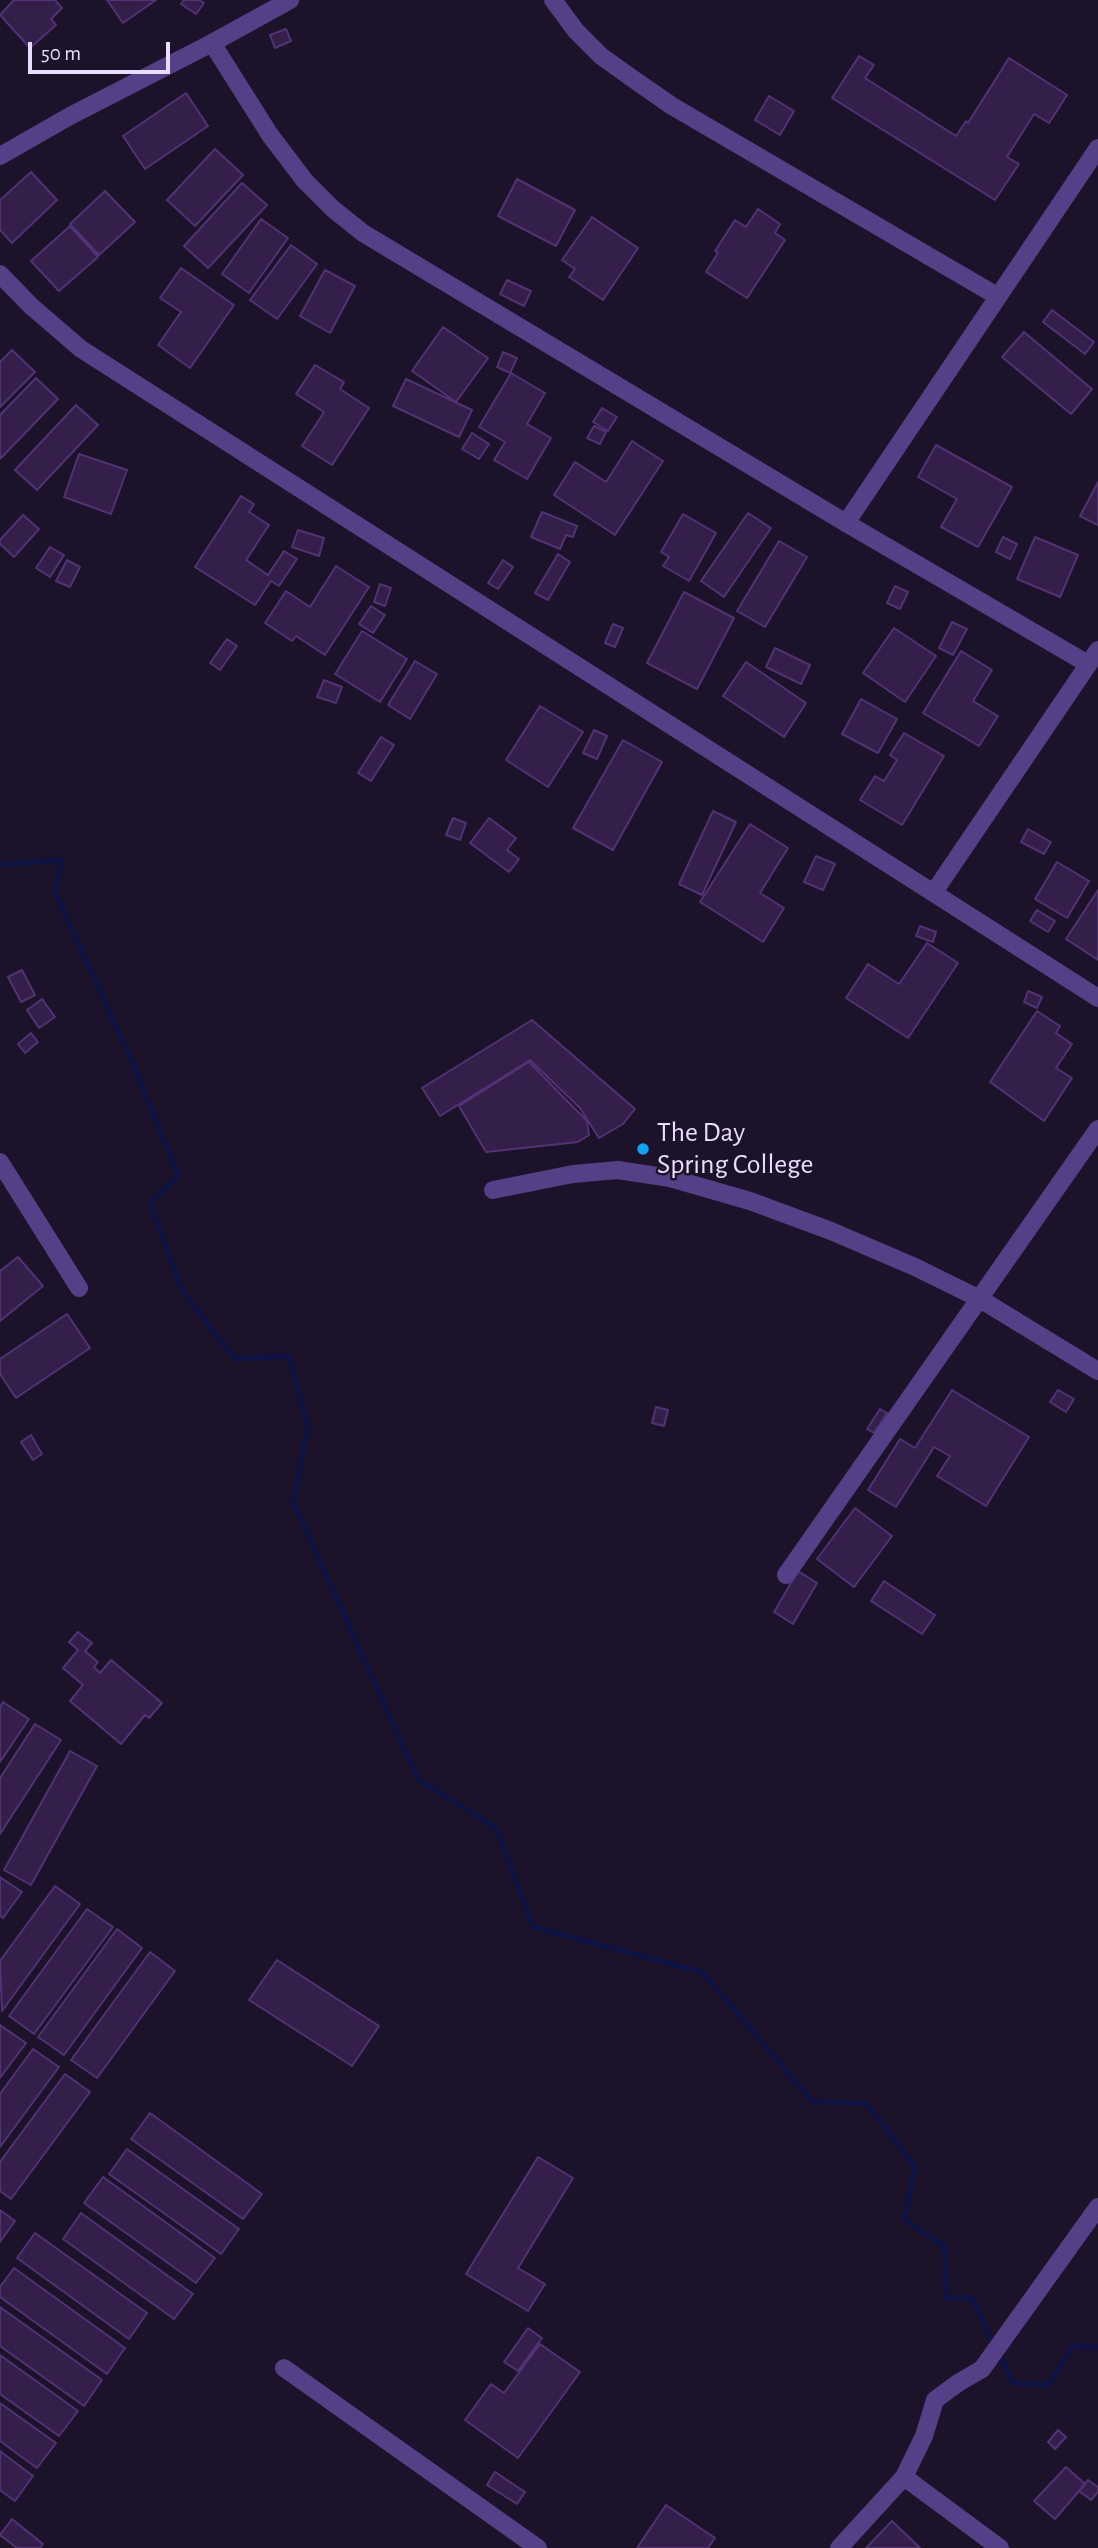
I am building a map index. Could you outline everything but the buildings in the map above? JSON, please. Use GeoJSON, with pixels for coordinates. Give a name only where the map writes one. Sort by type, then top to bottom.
{"type":"FeatureCollection","features":[{"type":"Feature","properties":{"kind":"street"},"geometry":{"type":"LineString","coordinates":[[0,156],[69,116],[290,0]]}},
{"type":"Feature","properties":{"kind":"street"},"geometry":{"type":"LineString","coordinates":[[553,0],[576,31],[601,56],[645,88],[997,296]]}},
{"type":"Feature","properties":{"kind":"street"},"geometry":{"type":"LineString","coordinates":[[212,43],[270,135],[306,181],[363,233],[846,523],[1093,657],[934,892]]}},
{"type":"Feature","properties":{"kind":"street"},"geometry":{"type":"LineString","coordinates":[[846,523],[1098,148]]}},
{"type":"Feature","properties":{"kind":"street"},"geometry":{"type":"LineString","coordinates":[[0,274],[31,306],[81,349],[1098,998]]}},
{"type":"Feature","properties":{"kind":"street"},"geometry":{"type":"LineString","coordinates":[[786,1575],[1098,1129]]}},
{"type":"Feature","properties":{"kind":"street"},"geometry":{"type":"LineString","coordinates":[[0,1162],[79,1288]]}},
{"type":"Feature","properties":{"kind":"street"},"geometry":{"type":"LineString","coordinates":[[493,1190],[573,1174],[618,1170],[670,1178],[750,1200],[831,1231],[980,1298],[1098,1371]]}},
{"type":"Feature","properties":{"kind":"street"},"geometry":{"type":"LineString","coordinates":[[839,2548],[904,2477],[924,2436],[935,2400],[982,2369],[1098,2207]]}},
{"type":"Feature","properties":{"kind":"street"},"geometry":{"type":"LineString","coordinates":[[284,2368],[538,2548]]}},
{"type":"Feature","properties":{"kind":"street"},"geometry":{"type":"LineString","coordinates":[[904,2477],[1000,2548]]}},
{"type":"Feature","properties":{"kind":"waterway"},"geometry":{"type":"LineString","coordinates":[[0,865],[61,860],[55,892],[133,1064],[178,1176],[150,1203],[182,1291],[235,1359],[289,1356],[308,1426],[293,1502],[418,1779],[496,1828],[533,1927],[702,1972],[812,2101],[867,2104],[915,2167],[904,2219],[945,2247],[946,2298],[972,2298],[994,2344]]}},
{"type":"Feature","properties":{"kind":"waterway"},"geometry":{"type":"LineString","coordinates":[[998,2352],[1013,2383],[1049,2385],[1072,2346],[1098,2347]]}},
{"type":"Feature","properties":{"kind":"place","name":"The Day Spring College"},"geometry":{"type":"Point","coordinates":[643,1149]}}]}
